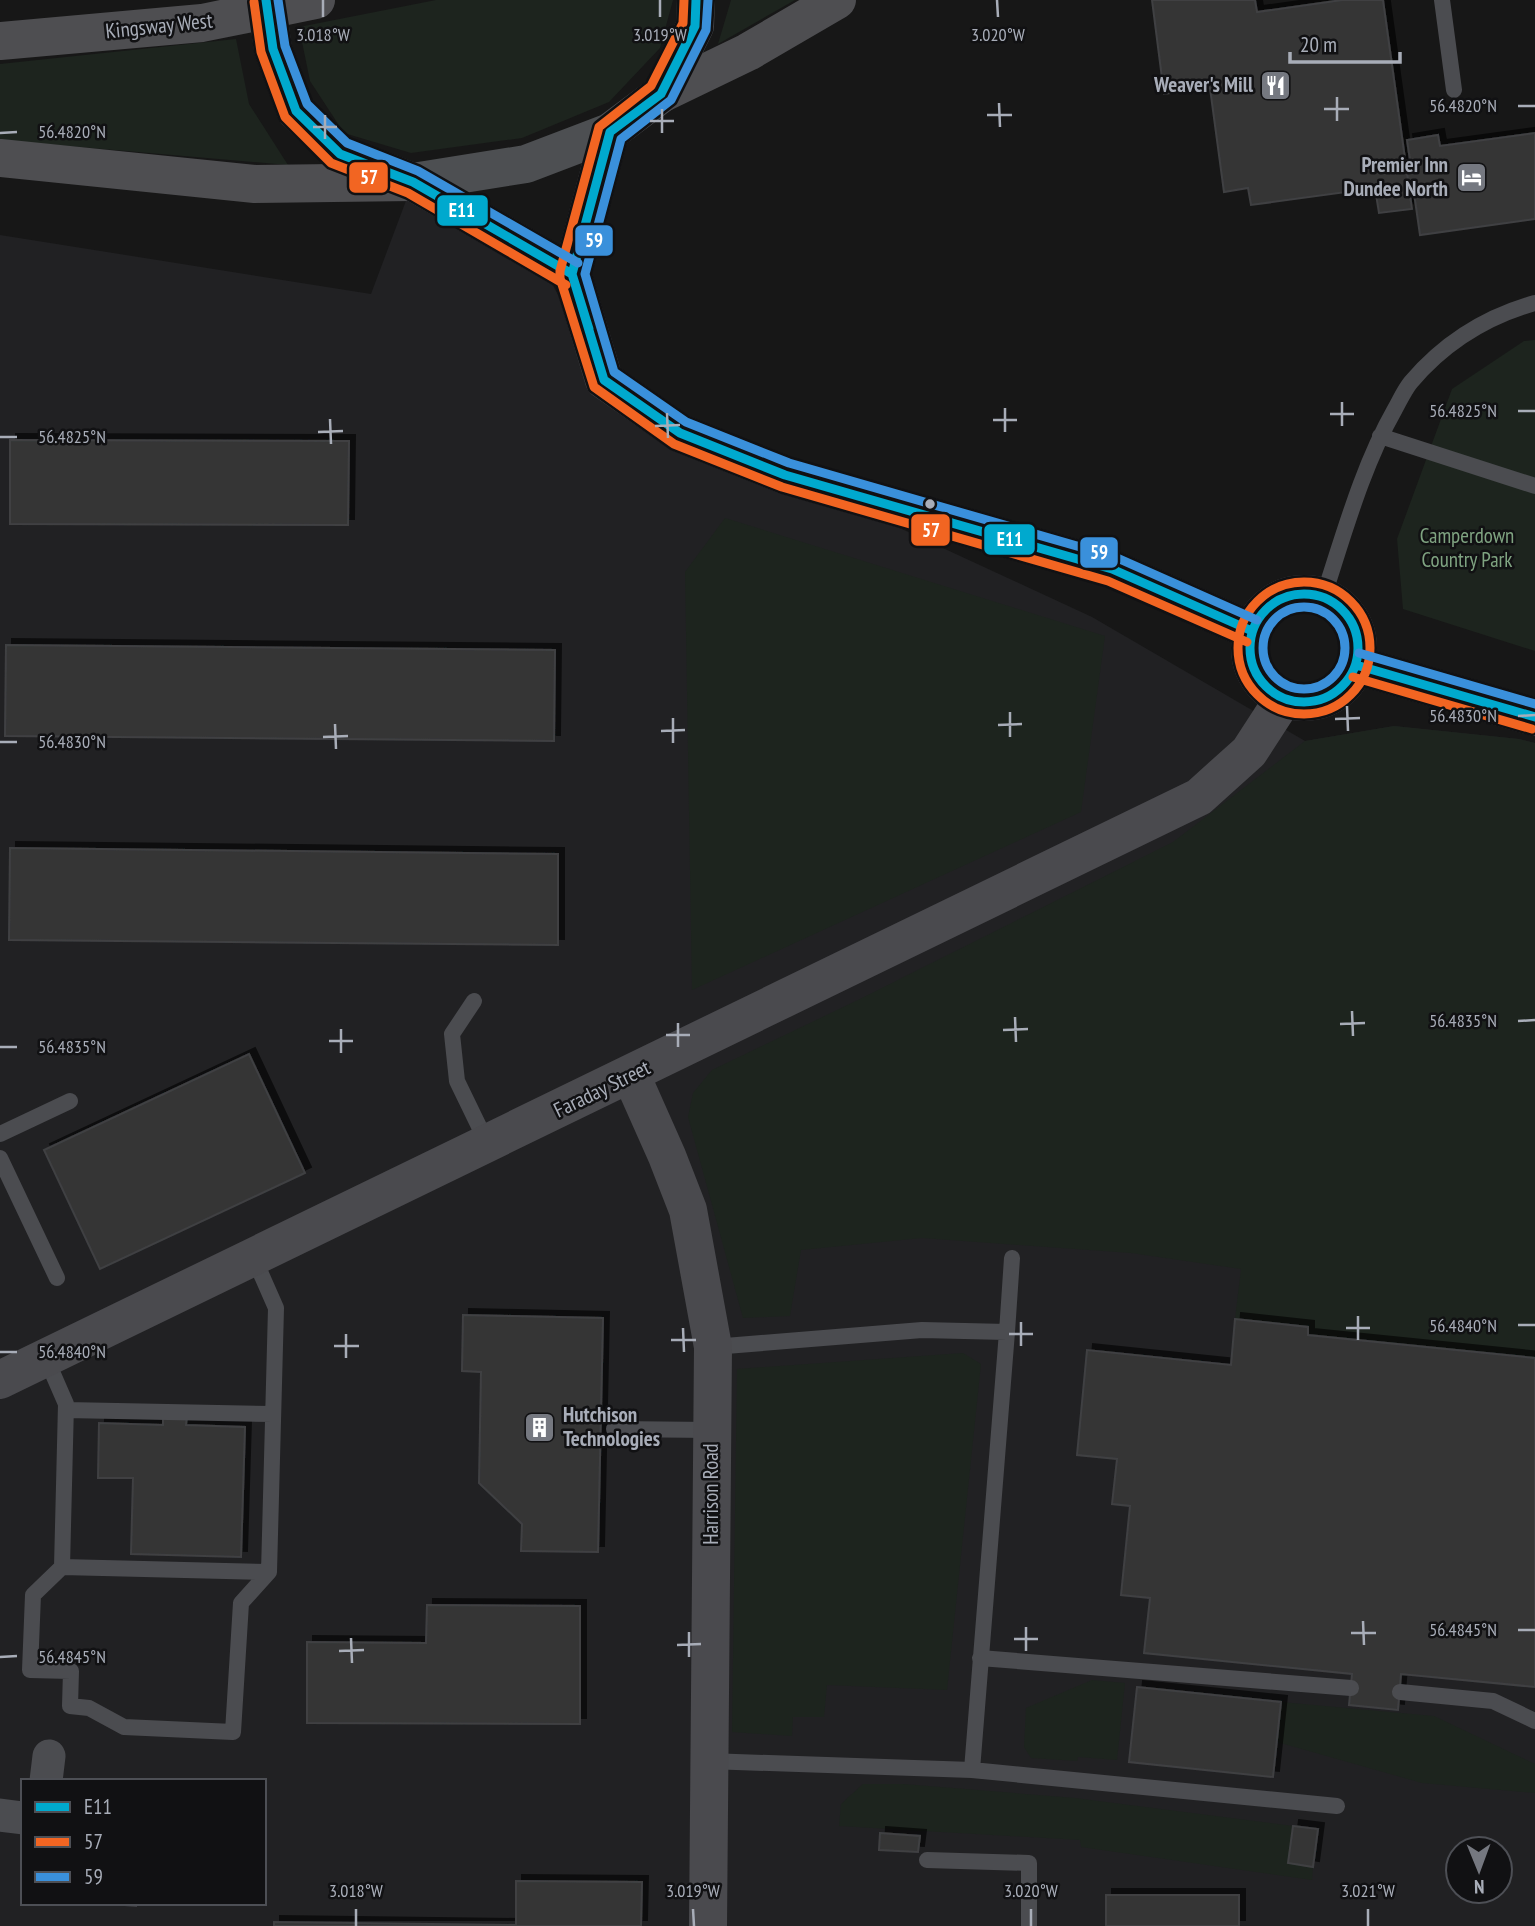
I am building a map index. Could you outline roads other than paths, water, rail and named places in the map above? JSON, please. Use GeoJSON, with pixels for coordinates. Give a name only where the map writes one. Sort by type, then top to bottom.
{"type":"FeatureCollection","features":[{"type":"Feature","properties":{"kind":"highway","name":"Kingsway West"},"geometry":{"type":"LineString","coordinates":[[0,41],[202,23],[316,0]]}},
{"type":"Feature","properties":{"kind":"highway"},"geometry":{"type":"LineString","coordinates":[[661,94],[748,52],[837,0]]}},
{"type":"Feature","properties":{"kind":"highway"},"geometry":{"type":"LineString","coordinates":[[0,159],[255,184],[413,182]]}},
{"type":"Feature","properties":{"kind":"main road"},"geometry":{"type":"LineString","coordinates":[[266,0],[273,49],[296,111],[340,154],[413,182],[572,274]]}},
{"type":"Feature","properties":{"kind":"main road"},"geometry":{"type":"LineString","coordinates":[[413,182],[526,164],[610,132],[661,94],[696,13]]}},
{"type":"Feature","properties":{"kind":"main road"},"geometry":{"type":"LineString","coordinates":[[610,132],[572,274],[604,380],[680,433],[785,475],[1112,569],[1252,631]]}},
{"type":"Feature","properties":{"kind":"main road"},"geometry":{"type":"LineString","coordinates":[[1306,594],[1323,598],[1341,608],[1353,625],[1358,645],[1356,665],[1347,681],[1335,693],[1319,701],[1301,702],[1284,698],[1266,688],[1254,671],[1250,652],[1252,631],[1261,616],[1273,604],[1306,594]]}},
{"type":"Feature","properties":{"kind":"main road"},"geometry":{"type":"LineString","coordinates":[[1356,665],[1535,718]]}},
{"type":"Feature","properties":{"kind":"street","name":"Faraday Street"},"geometry":{"type":"LineString","coordinates":[[3,1372],[46,1357],[254,1258],[1199,797],[1249,752],[1284,698]]}},
{"type":"Feature","properties":{"kind":"street","name":"Harrison Road"},"geometry":{"type":"LineString","coordinates":[[631,1075],[688,1210],[713,1347],[708,1926]]}},
{"type":"Feature","properties":{"kind":"street"},"geometry":{"type":"LineString","coordinates":[[0,1815],[21,1818]]}},
{"type":"Feature","properties":{"kind":"lane"},"geometry":{"type":"LineString","coordinates":[[1442,0],[1454,90]]}},
{"type":"Feature","properties":{"kind":"lane"},"geometry":{"type":"LineString","coordinates":[[1323,598],[1380,436],[1410,383],[1458,337],[1511,310],[1535,303]]}},
{"type":"Feature","properties":{"kind":"lane"},"geometry":{"type":"LineString","coordinates":[[1380,436],[1535,486]]}},
{"type":"Feature","properties":{"kind":"lane"},"geometry":{"type":"LineString","coordinates":[[474,1001],[453,1034],[457,1081],[488,1145]]}},
{"type":"Feature","properties":{"kind":"lane"},"geometry":{"type":"LineString","coordinates":[[0,1134],[70,1101]]}},
{"type":"Feature","properties":{"kind":"lane"},"geometry":{"type":"LineString","coordinates":[[1,1163],[57,1278]]}},
{"type":"Feature","properties":{"kind":"lane"},"geometry":{"type":"LineString","coordinates":[[46,1357],[66,1404],[62,1567],[33,1595],[30,1670],[71,1671],[70,1706],[89,1708],[124,1727],[233,1732],[241,1602],[269,1572],[276,1308],[254,1258]]}},
{"type":"Feature","properties":{"kind":"lane"},"geometry":{"type":"LineString","coordinates":[[972,1770],[1012,1258]]}},
{"type":"Feature","properties":{"kind":"lane"},"geometry":{"type":"LineString","coordinates":[[713,1347],[922,1330],[1007,1332]]}},
{"type":"Feature","properties":{"kind":"lane"},"geometry":{"type":"LineString","coordinates":[[66,1410],[273,1414]]}},
{"type":"Feature","properties":{"kind":"lane"},"geometry":{"type":"LineString","coordinates":[[614,1429],[711,1430]]}},
{"type":"Feature","properties":{"kind":"lane"},"geometry":{"type":"LineString","coordinates":[[62,1567],[269,1572]]}},
{"type":"Feature","properties":{"kind":"lane"},"geometry":{"type":"LineString","coordinates":[[980,1658],[1351,1688]]}},
{"type":"Feature","properties":{"kind":"lane"},"geometry":{"type":"LineString","coordinates":[[1400,1692],[1493,1701],[1535,1721]]}},
{"type":"Feature","properties":{"kind":"lane"},"geometry":{"type":"LineString","coordinates":[[708,1761],[972,1770],[1337,1806]]}},
{"type":"Feature","properties":{"kind":"lane"},"geometry":{"type":"LineString","coordinates":[[927,1860],[1029,1863],[1028,1926]]}},
{"type":"Feature","properties":{"kind":"place","name":"Weaver's Mill"},"geometry":{"type":"Point","coordinates":[1276,85]}},
{"type":"Feature","properties":{"kind":"place","name":"Premier Inn Dundee North"},"geometry":{"type":"Point","coordinates":[1471,177]}},
{"type":"Feature","properties":{"kind":"place","name":"Hutchison Technologies"},"geometry":{"type":"Point","coordinates":[540,1427]}},
{"type":"Feature","properties":{"kind":"park label","name":"Camperdown Country Park"},"geometry":{"type":"Point","coordinates":[1467,548]}}]}
